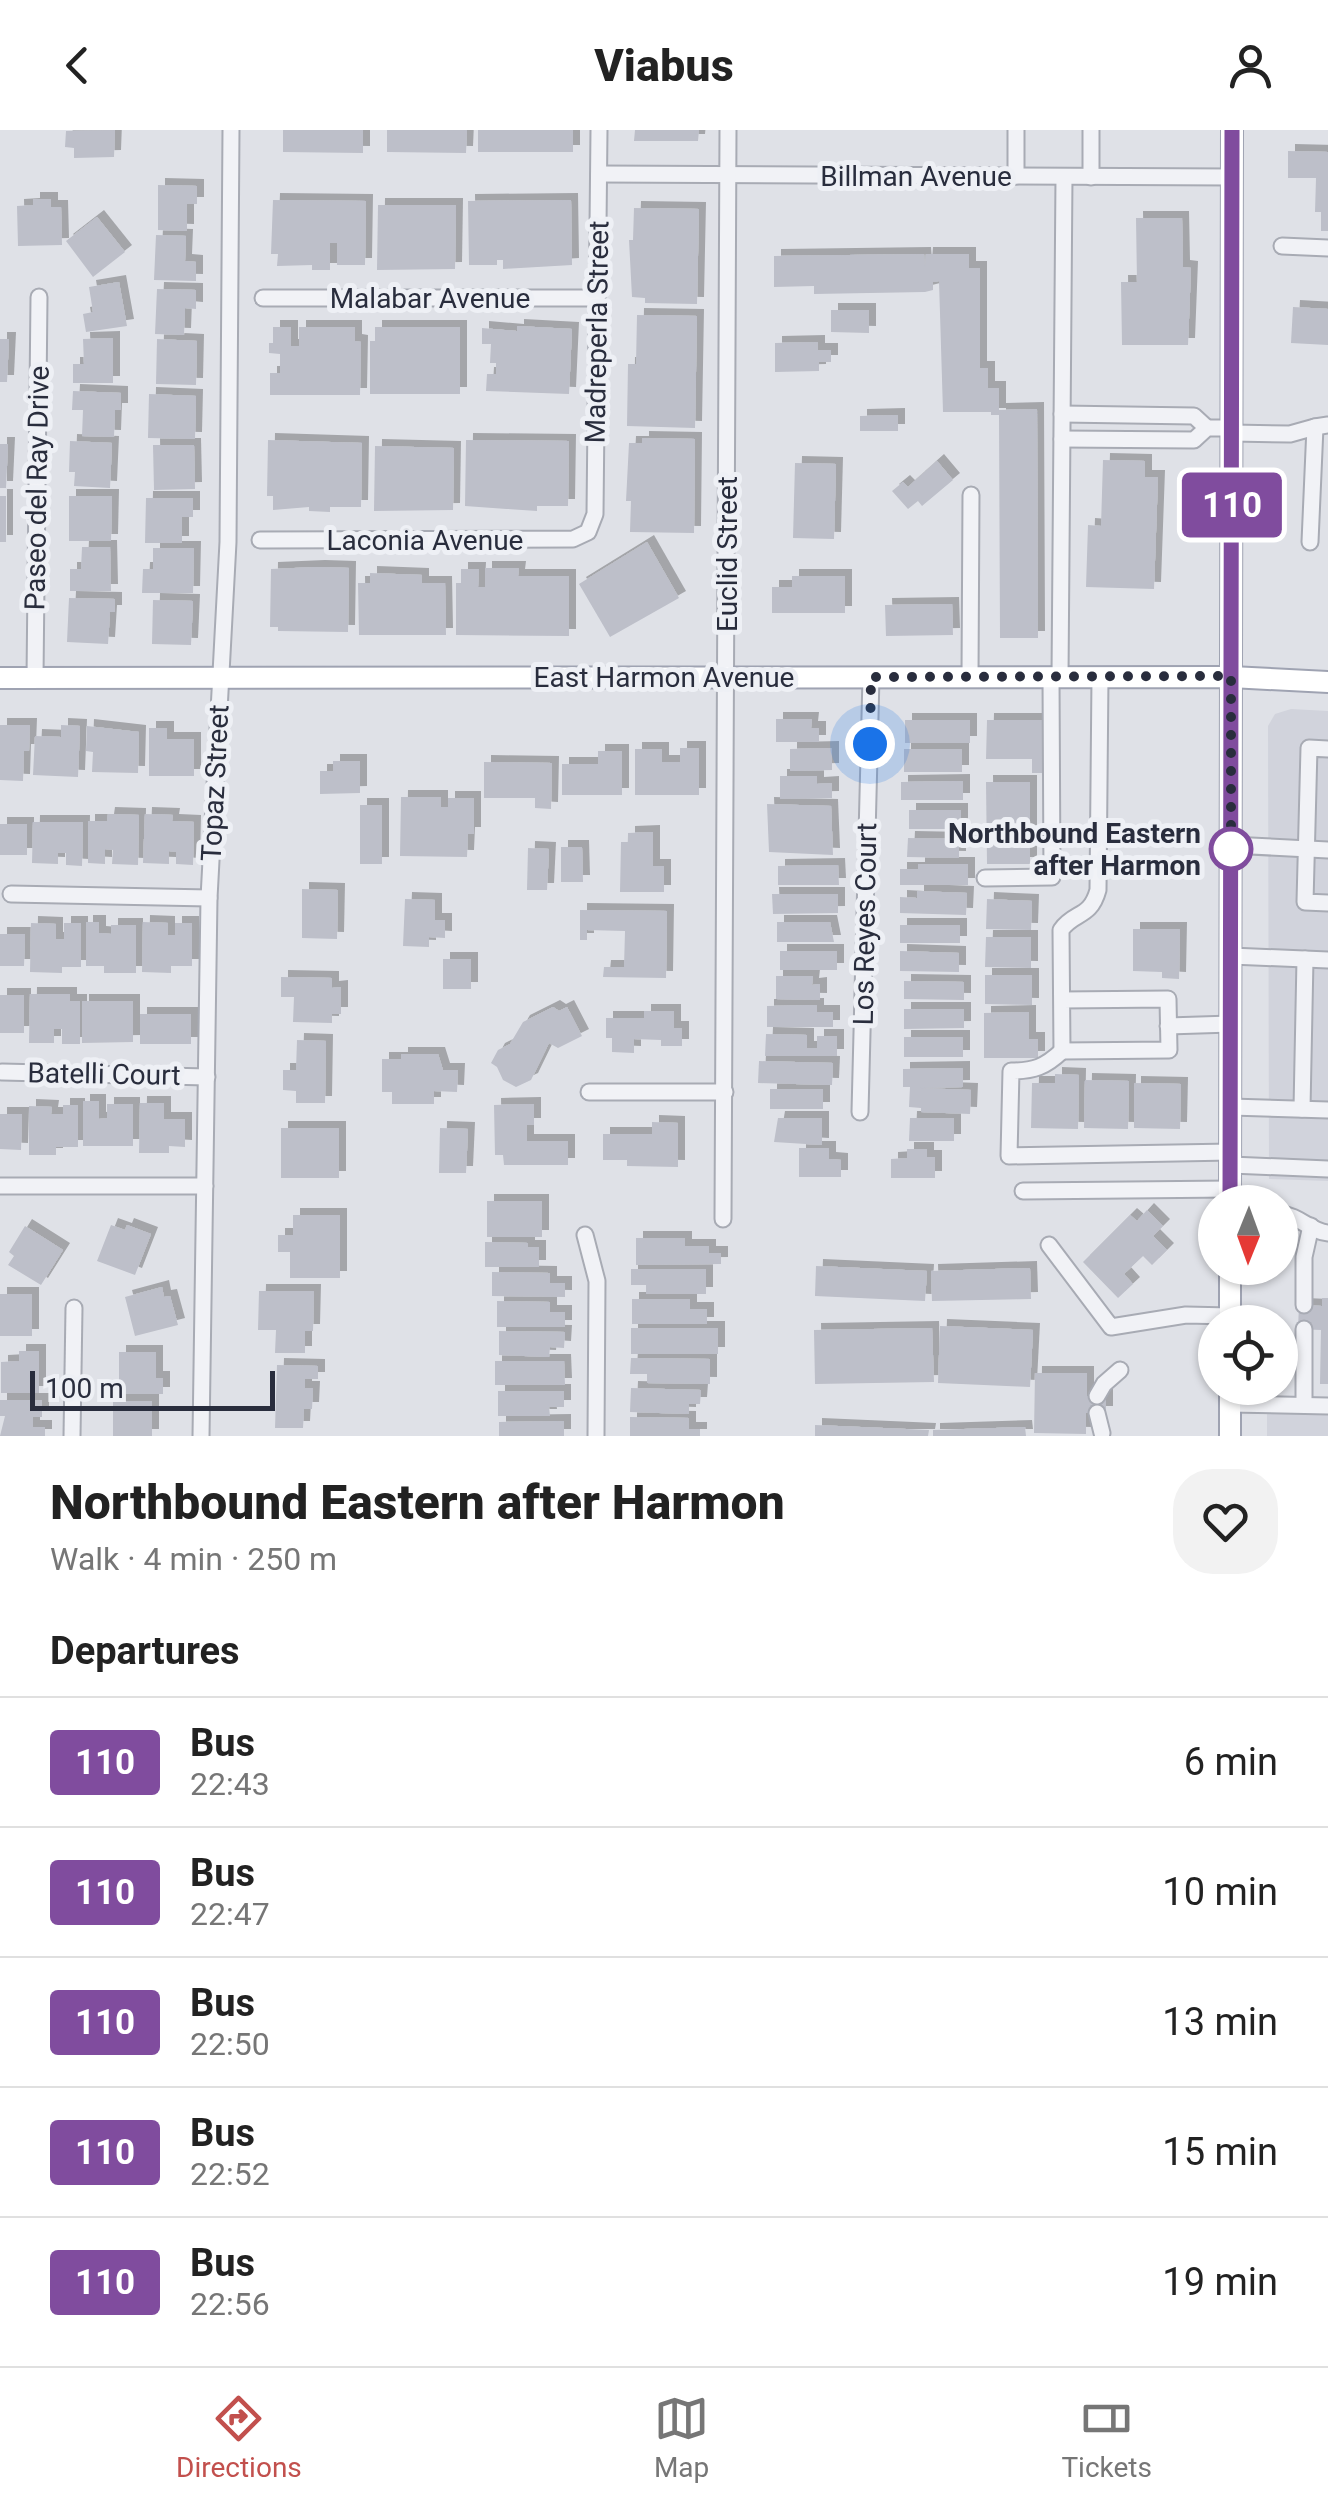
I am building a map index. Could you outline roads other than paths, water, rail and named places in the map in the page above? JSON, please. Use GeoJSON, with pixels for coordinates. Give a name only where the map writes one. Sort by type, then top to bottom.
{"type":"FeatureCollection","features":[{"type":"Feature","properties":{"kind":"main road"},"geometry":{"type":"LineString","coordinates":[[1230,1185],[1232,130]]}},
{"type":"Feature","properties":{"kind":"main road","name":"East Harmon Avenue"},"geometry":{"type":"LineString","coordinates":[[0,678],[1231,676],[1328,682]]}},
{"type":"Feature","properties":{"kind":"main road"},"geometry":{"type":"LineString","coordinates":[[1230,1405],[1230,1436]]}},
{"type":"Feature","properties":{"kind":"street","name":"Topaz Street"},"geometry":{"type":"LineString","coordinates":[[201,1436],[209,898],[228,542],[231,130]]}},
{"type":"Feature","properties":{"kind":"street","name":"Madreperla Street"},"geometry":{"type":"LineString","coordinates":[[588,532],[596,514],[598,130]]}},
{"type":"Feature","properties":{"kind":"street","name":"Euclid Street"},"geometry":{"type":"LineString","coordinates":[[723,1219],[728,130]]}},
{"type":"Feature","properties":{"kind":"street"},"geometry":{"type":"LineString","coordinates":[[1016,130],[1016,176]]}},
{"type":"Feature","properties":{"kind":"street"},"geometry":{"type":"LineString","coordinates":[[1091,177],[1092,130]]}},
{"type":"Feature","properties":{"kind":"street","name":"Billman Avenue"},"geometry":{"type":"LineString","coordinates":[[599,174],[1232,177]]}},
{"type":"Feature","properties":{"kind":"street"},"geometry":{"type":"LineString","coordinates":[[985,878],[1052,877],[1064,176]]}},
{"type":"Feature","properties":{"kind":"street"},"geometry":{"type":"LineString","coordinates":[[1282,246],[1328,248]]}},
{"type":"Feature","properties":{"kind":"street","name":"Paseo del Ray Drive"},"geometry":{"type":"LineString","coordinates":[[35,678],[39,298]]}},
{"type":"Feature","properties":{"kind":"street","name":"Malabar Avenue"},"geometry":{"type":"LineString","coordinates":[[263,298],[596,298]]}},
{"type":"Feature","properties":{"kind":"street"},"geometry":{"type":"LineString","coordinates":[[1062,414],[1194,416],[1207,428],[1290,434],[1322,426],[1310,542]]}},
{"type":"Feature","properties":{"kind":"street"},"geometry":{"type":"LineString","coordinates":[[1062,438],[1194,440],[1207,428]]}},
{"type":"Feature","properties":{"kind":"street"},"geometry":{"type":"LineString","coordinates":[[970,677],[971,495]]}},
{"type":"Feature","properties":{"kind":"street","name":"Laconia Avenue"},"geometry":{"type":"LineString","coordinates":[[260,540],[573,539],[588,532]]}},
{"type":"Feature","properties":{"kind":"street","name":"Los Reyes Court"},"geometry":{"type":"LineString","coordinates":[[860,1112],[871,677]]}},
{"type":"Feature","properties":{"kind":"street"},"geometry":{"type":"LineString","coordinates":[[1062,1051],[1061,930],[1066,922],[1085,914],[1094,904],[1098,890],[1100,677]]}},
{"type":"Feature","properties":{"kind":"street"},"geometry":{"type":"LineString","coordinates":[[1328,749],[1309,748],[1305,902],[1328,903]]}},
{"type":"Feature","properties":{"kind":"street"},"geometry":{"type":"LineString","coordinates":[[1231,845],[1328,850]]}},
{"type":"Feature","properties":{"kind":"street"},"geometry":{"type":"LineString","coordinates":[[11,894],[209,898]]}},
{"type":"Feature","properties":{"kind":"street"},"geometry":{"type":"LineString","coordinates":[[1231,956],[1328,960]]}},
{"type":"Feature","properties":{"kind":"street"},"geometry":{"type":"LineString","coordinates":[[1302,1110],[1305,959]]}},
{"type":"Feature","properties":{"kind":"street"},"geometry":{"type":"LineString","coordinates":[[1062,1000],[1168,999],[1169,1050],[1062,1051],[1047,1066],[1011,1071],[1009,1156],[1230,1158],[1328,1169]]}},
{"type":"Feature","properties":{"kind":"street"},"geometry":{"type":"LineString","coordinates":[[1168,1026],[1231,1024]]}},
{"type":"Feature","properties":{"kind":"street","name":"Batelli Court"},"geometry":{"type":"LineString","coordinates":[[2,1072],[206,1077]]}},
{"type":"Feature","properties":{"kind":"street"},"geometry":{"type":"LineString","coordinates":[[589,1092],[725,1092]]}},
{"type":"Feature","properties":{"kind":"street"},"geometry":{"type":"LineString","coordinates":[[1231,1106],[1328,1110]]}},
{"type":"Feature","properties":{"kind":"street"},"geometry":{"type":"LineString","coordinates":[[0,1186],[205,1186]]}},
{"type":"Feature","properties":{"kind":"street"},"geometry":{"type":"LineString","coordinates":[[1023,1191],[1198,1195]]}},
{"type":"Feature","properties":{"kind":"street"},"geometry":{"type":"LineString","coordinates":[[1298,1219],[1328,1233]]}},
{"type":"Feature","properties":{"kind":"street"},"geometry":{"type":"LineString","coordinates":[[1304,1306],[1304,1257],[1311,1226]]}},
{"type":"Feature","properties":{"kind":"street"},"geometry":{"type":"LineString","coordinates":[[585,1236],[598,1281],[596,1436]]}},
{"type":"Feature","properties":{"kind":"street"},"geometry":{"type":"LineString","coordinates":[[1049,1244],[1111,1327],[1198,1316]]}},
{"type":"Feature","properties":{"kind":"street"},"geometry":{"type":"LineString","coordinates":[[72,1436],[74,1308]]}},
{"type":"Feature","properties":{"kind":"street"},"geometry":{"type":"LineString","coordinates":[[1304,1329],[1304,1406]]}},
{"type":"Feature","properties":{"kind":"street"},"geometry":{"type":"LineString","coordinates":[[1102,1433],[1097,1404],[1104,1384],[1120,1370]]}},
{"type":"Feature","properties":{"kind":"street"},"geometry":{"type":"LineString","coordinates":[[1297,1405],[1328,1406]]}},
{"type":"Feature","properties":{"kind":"place","name":"Northbound Eastern after Harmon"},"geometry":{"type":"Point","coordinates":[1231,849]}}]}
